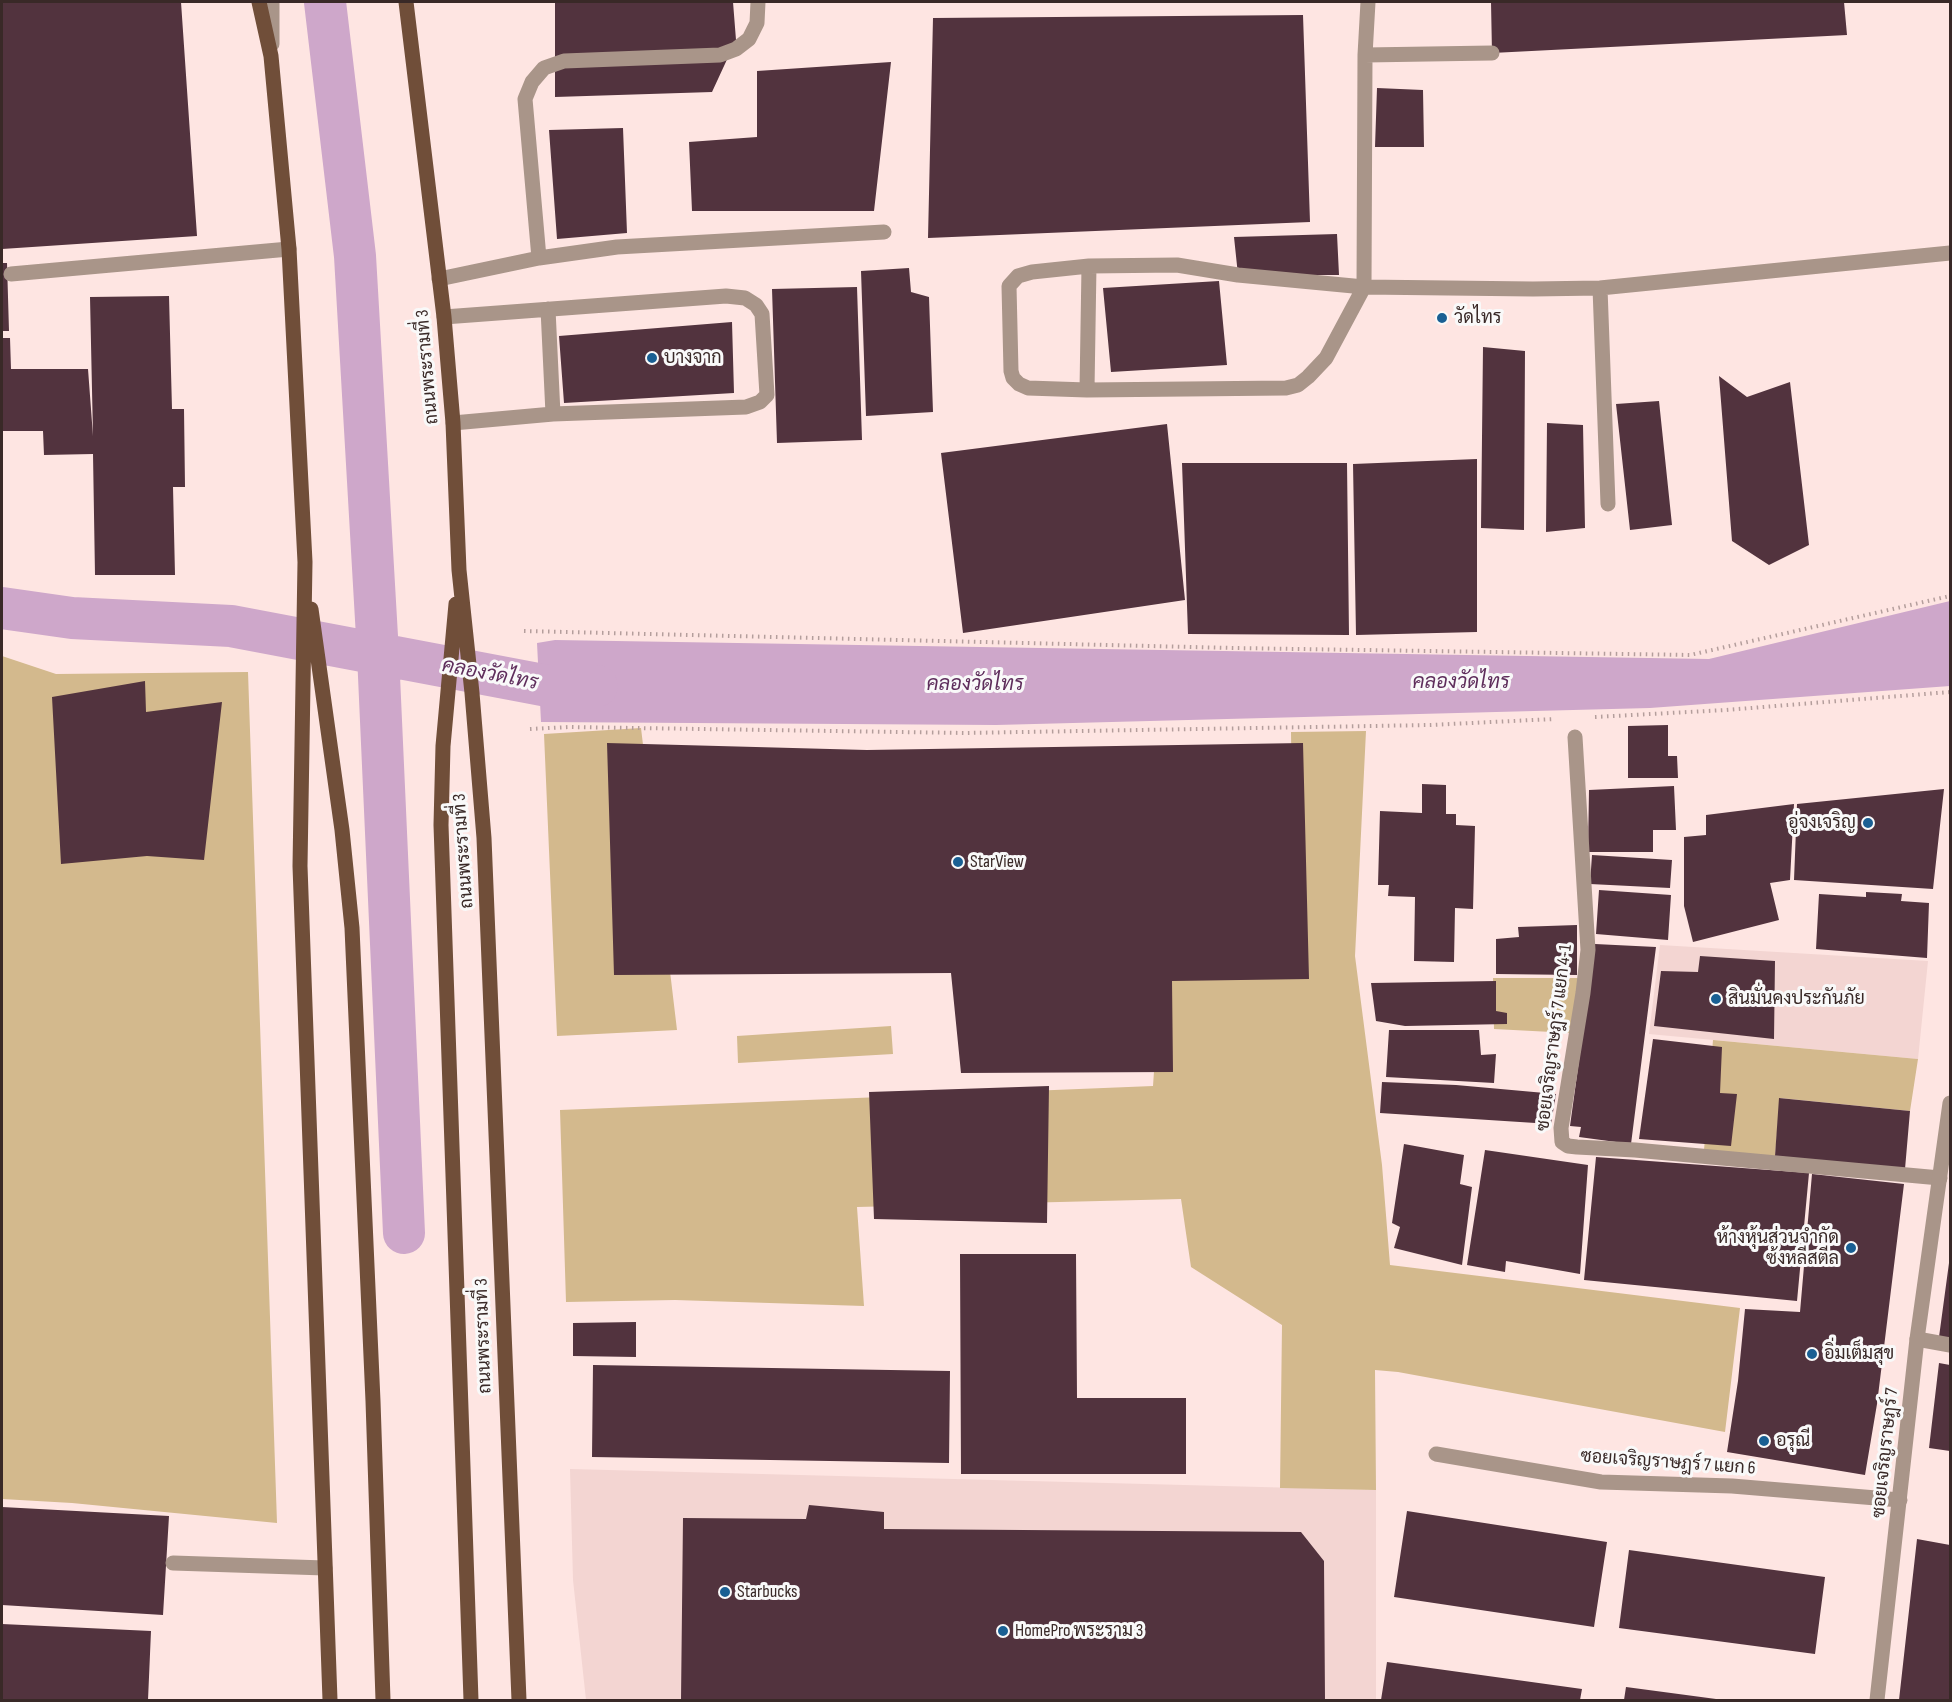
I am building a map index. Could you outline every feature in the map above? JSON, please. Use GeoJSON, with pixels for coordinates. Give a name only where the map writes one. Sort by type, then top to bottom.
{"type":"FeatureCollection","features":[{"type":"Feature","properties":{"kind":"main road"},"geometry":{"type":"LineString","coordinates":[[259,2],[272,56],[290,249],[305,562],[300,866],[330,1701]]}},
{"type":"Feature","properties":{"kind":"main road","name":"ถนนพระรามที่ 3"},"geometry":{"type":"LineString","coordinates":[[406,2],[444,317],[453,423],[459,570],[476,747],[485,873],[519,1701]]}},
{"type":"Feature","properties":{"kind":"main road"},"geometry":{"type":"LineString","coordinates":[[305,562],[330,738],[352,928],[373,1401],[383,1701]]}},
{"type":"Feature","properties":{"kind":"main road","name":"ถนนพระรามที่ 3"},"geometry":{"type":"LineString","coordinates":[[459,570],[443,746],[441,825],[442,907],[471,1701]]}},
{"type":"Feature","properties":{"kind":"street"},"geometry":{"type":"LineString","coordinates":[[272,2],[272,56]]}},
{"type":"Feature","properties":{"kind":"street"},"geometry":{"type":"LineString","coordinates":[[538,258],[525,99],[532,82],[544,68],[564,61],[720,55],[736,49],[749,39],[757,23],[758,2]]}},
{"type":"Feature","properties":{"kind":"street"},"geometry":{"type":"LineString","coordinates":[[1368,2],[1365,55],[1364,287],[1326,358],[1298,385],[1286,388],[1087,390],[1028,388],[1019,384],[1013,378],[1011,371],[1009,286],[1018,276],[1032,272],[1089,266],[1177,264],[1238,275],[1364,287],[1600,288],[1950,253]]}},
{"type":"Feature","properties":{"kind":"street"},"geometry":{"type":"LineString","coordinates":[[1365,55],[1492,53]]}},
{"type":"Feature","properties":{"kind":"street"},"geometry":{"type":"LineString","coordinates":[[439,279],[538,258],[616,247],[884,232]]}},
{"type":"Feature","properties":{"kind":"street"},"geometry":{"type":"LineString","coordinates":[[11,274],[290,249]]}},
{"type":"Feature","properties":{"kind":"street"},"geometry":{"type":"LineString","coordinates":[[1087,390],[1089,266]]}},
{"type":"Feature","properties":{"kind":"street"},"geometry":{"type":"LineString","coordinates":[[1600,288],[1608,504]]}},
{"type":"Feature","properties":{"kind":"street"},"geometry":{"type":"LineString","coordinates":[[444,317],[726,297],[745,298],[756,305],[762,314],[768,383],[767,395],[760,402],[746,407],[553,414],[453,423]]}},
{"type":"Feature","properties":{"kind":"street"},"geometry":{"type":"LineString","coordinates":[[548,309],[553,414]]}},
{"type":"Feature","properties":{"kind":"street","name":"ซอยเจริญราษฎร์ 7 แยก 4-1"},"geometry":{"type":"LineString","coordinates":[[1575,737],[1588,950],[1561,1128],[1562,1142],[1577,1147],[1635,1150],[1940,1178]]}},
{"type":"Feature","properties":{"kind":"street","name":"ซอยเจริญราษฎร์ 7"},"geometry":{"type":"LineString","coordinates":[[1877,1701],[1917,1339],[1950,1103]]}},
{"type":"Feature","properties":{"kind":"street"},"geometry":{"type":"LineString","coordinates":[[1917,1339],[1950,1345]]}},
{"type":"Feature","properties":{"kind":"street","name":"ซอยเจริญราษฎร์ 7 แยก 6"},"geometry":{"type":"LineString","coordinates":[[1436,1454],[1601,1482],[1732,1486],[1900,1500]]}},
{"type":"Feature","properties":{"kind":"street"},"geometry":{"type":"LineString","coordinates":[[173,1563],[325,1568]]}},
{"type":"Feature","properties":{"kind":"path"},"geometry":{"type":"LineString","coordinates":[[524,631],[1221,648],[1690,655],[1950,596]]}},
{"type":"Feature","properties":{"kind":"path"},"geometry":{"type":"LineString","coordinates":[[1586,717],[1726,710],[1950,692]]}},
{"type":"Feature","properties":{"kind":"path"},"geometry":{"type":"LineString","coordinates":[[530,729],[569,727],[965,733],[1430,725],[1563,718]]}},
{"type":"Feature","properties":{"kind":"shaded area"},"geometry":{"type":"Polygon","coordinates":[[[2,656],[56,674],[248,672],[277,1523],[72,1503],[2,1499],[2,656]]]}},
{"type":"Feature","properties":{"kind":"shaded area"},"geometry":{"type":"Polygon","coordinates":[[[641,728],[677,1030],[557,1036],[544,734],[641,728]]]}},
{"type":"Feature","properties":{"kind":"shaded area"},"geometry":{"type":"Polygon","coordinates":[[[1366,731],[1355,956],[1382,1165],[1390,1265],[1740,1308],[1725,1432],[1398,1372],[1375,1370],[1376,1490],[1280,1488],[1282,1325],[1191,1267],[1181,1199],[857,1207],[864,1306],[675,1300],[566,1302],[560,1110],[1153,1086],[1161,969],[1294,960],[1291,732],[1366,731]]]}},
{"type":"Feature","properties":{"kind":"shaded area"},"geometry":{"type":"Polygon","coordinates":[[[1660,945],[1928,961],[1918,1059],[1649,1034],[1660,945]]]}},
{"type":"Feature","properties":{"kind":"shaded area"},"geometry":{"type":"Polygon","coordinates":[[[1493,978],[1580,978],[1571,1033],[1494,1029],[1493,978]]]}},
{"type":"Feature","properties":{"kind":"shaded area"},"geometry":{"type":"Polygon","coordinates":[[[891,1026],[893,1054],[738,1063],[737,1036],[891,1026]]]}},
{"type":"Feature","properties":{"kind":"shaded area"},"geometry":{"type":"Polygon","coordinates":[[[1713,1040],[1918,1059],[1910,1111],[1780,1098],[1775,1156],[1704,1150],[1713,1040]]]}},
{"type":"Feature","properties":{"kind":"shaded area","name":"HomePro พระราม 3"},"geometry":{"type":"Polygon","coordinates":[[[570,1469],[1376,1490],[1376,1700],[586,1700],[573,1580],[570,1469]]]}},
{"type":"Feature","properties":{"kind":"water"},"geometry":{"type":"Polygon","coordinates":[[[1950,601],[1950,686],[1650,708],[996,725],[541,722],[537,643],[555,640],[1709,659],[1950,601]]]}},
{"type":"Feature","properties":{"kind":"building"},"geometry":{"type":"Polygon","coordinates":[[[2,2],[181,2],[197,236],[2,249],[2,2]]]}},
{"type":"Feature","properties":{"kind":"building"},"geometry":{"type":"Polygon","coordinates":[[[555,2],[733,2],[736,40],[712,92],[555,97],[555,2]]]}},
{"type":"Feature","properties":{"kind":"building"},"geometry":{"type":"Polygon","coordinates":[[[1491,2],[1844,2],[1847,35],[1492,53],[1491,2]]]}},
{"type":"Feature","properties":{"kind":"building"},"geometry":{"type":"Polygon","coordinates":[[[1303,15],[1310,222],[928,238],[933,18],[1303,15]]]}},
{"type":"Feature","properties":{"kind":"building"},"geometry":{"type":"Polygon","coordinates":[[[891,62],[874,211],[692,211],[689,142],[757,137],[757,71],[891,62]]]}},
{"type":"Feature","properties":{"kind":"building"},"geometry":{"type":"Polygon","coordinates":[[[1377,88],[1423,90],[1424,147],[1375,147],[1377,88]]]}},
{"type":"Feature","properties":{"kind":"building"},"geometry":{"type":"Polygon","coordinates":[[[623,128],[627,233],[557,239],[549,130],[623,128]]]}},
{"type":"Feature","properties":{"kind":"building"},"geometry":{"type":"Polygon","coordinates":[[[1337,234],[1339,275],[1238,275],[1234,237],[1337,234]]]}},
{"type":"Feature","properties":{"kind":"building"},"geometry":{"type":"Polygon","coordinates":[[[2,263],[7,263],[9,331],[2,331],[2,263]]]}},
{"type":"Feature","properties":{"kind":"building"},"geometry":{"type":"Polygon","coordinates":[[[909,268],[911,292],[929,297],[933,412],[866,416],[861,271],[909,268]]]}},
{"type":"Feature","properties":{"kind":"building"},"geometry":{"type":"Polygon","coordinates":[[[1219,281],[1227,365],[1111,372],[1103,288],[1219,281]]]}},
{"type":"Feature","properties":{"kind":"building"},"geometry":{"type":"Polygon","coordinates":[[[857,287],[862,440],[777,443],[772,289],[857,287]]]}},
{"type":"Feature","properties":{"kind":"building"},"geometry":{"type":"Polygon","coordinates":[[[169,296],[172,409],[184,409],[185,487],[173,487],[175,575],[95,575],[93,454],[44,455],[43,431],[2,431],[2,338],[10,338],[11,369],[88,369],[93,436],[90,297],[169,296]]]}},
{"type":"Feature","properties":{"kind":"building"},"geometry":{"type":"Polygon","coordinates":[[[732,322],[734,393],[564,403],[559,336],[732,322]]]}},
{"type":"Feature","properties":{"kind":"building"},"geometry":{"type":"Polygon","coordinates":[[[1483,347],[1525,351],[1524,530],[1481,528],[1483,347]]]}},
{"type":"Feature","properties":{"kind":"building"},"geometry":{"type":"Polygon","coordinates":[[[1719,376],[1747,397],[1790,382],[1809,545],[1769,565],[1732,541],[1719,376]]]}},
{"type":"Feature","properties":{"kind":"building"},"geometry":{"type":"Polygon","coordinates":[[[1659,401],[1672,525],[1630,530],[1616,404],[1659,401]]]}},
{"type":"Feature","properties":{"kind":"building"},"geometry":{"type":"Polygon","coordinates":[[[1547,423],[1583,425],[1585,528],[1546,532],[1547,423]]]}},
{"type":"Feature","properties":{"kind":"building"},"geometry":{"type":"Polygon","coordinates":[[[1167,424],[1185,600],[963,633],[941,453],[1167,424]]]}},
{"type":"Feature","properties":{"kind":"building"},"geometry":{"type":"Polygon","coordinates":[[[1477,459],[1477,632],[1356,635],[1353,464],[1477,459]]]}},
{"type":"Feature","properties":{"kind":"building"},"geometry":{"type":"Polygon","coordinates":[[[1182,463],[1347,463],[1349,635],[1188,634],[1182,463]]]}},
{"type":"Feature","properties":{"kind":"building"},"geometry":{"type":"Polygon","coordinates":[[[145,681],[146,712],[222,702],[204,860],[147,856],[61,864],[52,697],[145,681]]]}},
{"type":"Feature","properties":{"kind":"building"},"geometry":{"type":"Polygon","coordinates":[[[1668,725],[1668,756],[1677,756],[1678,778],[1628,778],[1628,726],[1668,725]]]}},
{"type":"Feature","properties":{"kind":"building","name":"StarView"},"geometry":{"type":"Polygon","coordinates":[[[607,743],[867,750],[1303,743],[1309,979],[1172,981],[1173,1072],[961,1073],[951,973],[614,975],[607,743]]]}},
{"type":"Feature","properties":{"kind":"building"},"geometry":{"type":"Polygon","coordinates":[[[1422,784],[1446,785],[1446,814],[1456,814],[1456,825],[1475,826],[1473,909],[1455,908],[1454,962],[1414,961],[1415,897],[1388,896],[1389,885],[1378,885],[1380,811],[1422,813],[1422,784]]]}},
{"type":"Feature","properties":{"kind":"building"},"geometry":{"type":"Polygon","coordinates":[[[1674,786],[1676,830],[1653,830],[1653,852],[1588,852],[1589,790],[1674,786]]]}},
{"type":"Feature","properties":{"kind":"building","name":"อู่จงเจริญ"},"geometry":{"type":"Polygon","coordinates":[[[1944,789],[1933,889],[1794,880],[1797,804],[1944,789]]]}},
{"type":"Feature","properties":{"kind":"building"},"geometry":{"type":"Polygon","coordinates":[[[1794,804],[1790,880],[1770,883],[1779,920],[1693,942],[1684,906],[1684,837],[1706,835],[1706,815],[1794,804]]]}},
{"type":"Feature","properties":{"kind":"building"},"geometry":{"type":"Polygon","coordinates":[[[1592,855],[1672,860],[1670,888],[1590,884],[1592,855]]]}},
{"type":"Feature","properties":{"kind":"building"},"geometry":{"type":"Polygon","coordinates":[[[1599,890],[1671,895],[1668,940],[1596,934],[1599,890]]]}},
{"type":"Feature","properties":{"kind":"building"},"geometry":{"type":"Polygon","coordinates":[[[1866,892],[1902,894],[1901,901],[1929,903],[1927,958],[1816,949],[1819,894],[1866,897],[1866,892]]]}},
{"type":"Feature","properties":{"kind":"building"},"geometry":{"type":"Polygon","coordinates":[[[1577,925],[1577,975],[1496,974],[1496,939],[1519,937],[1518,927],[1577,925]]]}},
{"type":"Feature","properties":{"kind":"building"},"geometry":{"type":"Polygon","coordinates":[[[1595,944],[1656,947],[1631,1144],[1579,1137],[1581,1127],[1570,1126],[1595,944]]]}},
{"type":"Feature","properties":{"kind":"building","name":"สินมั่นคงประกันภัย"},"geometry":{"type":"Polygon","coordinates":[[[1700,956],[1775,961],[1774,1039],[1654,1026],[1661,971],[1698,972],[1700,956]]]}},
{"type":"Feature","properties":{"kind":"building"},"geometry":{"type":"Polygon","coordinates":[[[1496,981],[1496,1011],[1507,1013],[1507,1024],[1405,1026],[1376,1021],[1371,983],[1496,981]]]}},
{"type":"Feature","properties":{"kind":"building"},"geometry":{"type":"Polygon","coordinates":[[[1389,1030],[1479,1030],[1481,1055],[1496,1054],[1494,1083],[1386,1077],[1389,1030]]]}},
{"type":"Feature","properties":{"kind":"building"},"geometry":{"type":"Polygon","coordinates":[[[1653,1039],[1722,1047],[1720,1093],[1737,1094],[1731,1146],[1639,1139],[1653,1039]]]}},
{"type":"Feature","properties":{"kind":"building"},"geometry":{"type":"Polygon","coordinates":[[[1382,1082],[1456,1085],[1556,1094],[1551,1124],[1380,1113],[1382,1082]]]}},
{"type":"Feature","properties":{"kind":"building"},"geometry":{"type":"Polygon","coordinates":[[[1049,1086],[1047,1223],[874,1219],[869,1092],[1049,1086]]]}},
{"type":"Feature","properties":{"kind":"building"},"geometry":{"type":"Polygon","coordinates":[[[1779,1098],[1910,1111],[1905,1169],[1775,1156],[1779,1098]]]}},
{"type":"Feature","properties":{"kind":"building"},"geometry":{"type":"Polygon","coordinates":[[[1404,1144],[1464,1155],[1460,1184],[1472,1187],[1462,1265],[1394,1248],[1400,1227],[1392,1223],[1404,1144]]]}},
{"type":"Feature","properties":{"kind":"building"},"geometry":{"type":"Polygon","coordinates":[[[1485,1150],[1588,1165],[1580,1274],[1506,1261],[1505,1272],[1467,1265],[1485,1150]]]}},
{"type":"Feature","properties":{"kind":"building"},"geometry":{"type":"Polygon","coordinates":[[[1596,1157],[1809,1173],[1797,1301],[1584,1280],[1596,1157]]]}},
{"type":"Feature","properties":{"kind":"building"},"geometry":{"type":"Polygon","coordinates":[[[1812,1174],[1904,1184],[1877,1404],[1865,1475],[1727,1452],[1738,1381],[1745,1309],[1800,1312],[1812,1174]]]}},
{"type":"Feature","properties":{"kind":"building"},"geometry":{"type":"Polygon","coordinates":[[[960,1254],[1076,1254],[1077,1398],[1186,1398],[1186,1474],[961,1474],[960,1254]]]}},
{"type":"Feature","properties":{"kind":"building"},"geometry":{"type":"Polygon","coordinates":[[[1950,1263],[1950,1338],[1939,1337],[1950,1263]]]}},
{"type":"Feature","properties":{"kind":"building"},"geometry":{"type":"Polygon","coordinates":[[[636,1322],[636,1357],[573,1356],[573,1323],[636,1322]]]}},
{"type":"Feature","properties":{"kind":"building"},"geometry":{"type":"Polygon","coordinates":[[[1939,1363],[1950,1365],[1950,1451],[1929,1448],[1939,1363]]]}},
{"type":"Feature","properties":{"kind":"building"},"geometry":{"type":"Polygon","coordinates":[[[593,1365],[950,1371],[949,1463],[592,1457],[593,1365]]]}},
{"type":"Feature","properties":{"kind":"building","name":"HomePro พระราม 3"},"geometry":{"type":"Polygon","coordinates":[[[809,1505],[884,1512],[884,1529],[1301,1532],[1324,1561],[1325,1700],[681,1700],[683,1518],[806,1519],[809,1505]]]}},
{"type":"Feature","properties":{"kind":"building"},"geometry":{"type":"Polygon","coordinates":[[[2,1507],[169,1516],[163,1615],[2,1605],[2,1507]]]}},
{"type":"Feature","properties":{"kind":"building"},"geometry":{"type":"Polygon","coordinates":[[[1407,1511],[1607,1542],[1594,1627],[1394,1597],[1407,1511]]]}},
{"type":"Feature","properties":{"kind":"building"},"geometry":{"type":"Polygon","coordinates":[[[1917,1539],[1950,1545],[1950,1700],[1899,1700],[1917,1539]]]}},
{"type":"Feature","properties":{"kind":"building"},"geometry":{"type":"Polygon","coordinates":[[[1629,1550],[1825,1577],[1815,1654],[1619,1628],[1629,1550]]]}},
{"type":"Feature","properties":{"kind":"building"},"geometry":{"type":"Polygon","coordinates":[[[2,1624],[151,1631],[148,1700],[2,1700],[2,1624]]]}},
{"type":"Feature","properties":{"kind":"building"},"geometry":{"type":"Polygon","coordinates":[[[1387,1662],[1582,1689],[1580,1700],[1381,1700],[1387,1662]]]}},
{"type":"Feature","properties":{"kind":"building"},"geometry":{"type":"Polygon","coordinates":[[[1626,1687],[1716,1699],[1716,1700],[1624,1700],[1626,1687]]]}},
{"type":"Feature","properties":{"kind":"waterway"},"geometry":{"type":"LineString","coordinates":[[325,2],[355,256],[378,654],[404,1233]]}},
{"type":"Feature","properties":{"kind":"waterway","name":"คลองวัดไทร"},"geometry":{"type":"LineString","coordinates":[[2,608],[72,618],[231,626],[548,686],[597,686]]}},
{"type":"Feature","properties":{"kind":"place","name":"วัดไทร"},"geometry":{"type":"Point","coordinates":[1442,318]}},
{"type":"Feature","properties":{"kind":"place","name":"บางจาก"},"geometry":{"type":"Point","coordinates":[652,358]}},
{"type":"Feature","properties":{"kind":"place","name":"อู่จงเจริญ"},"geometry":{"type":"Point","coordinates":[1868,823]}},
{"type":"Feature","properties":{"kind":"place","name":"StarView"},"geometry":{"type":"Point","coordinates":[958,862]}},
{"type":"Feature","properties":{"kind":"place","name":"สินมั่นคงประกันภัย"},"geometry":{"type":"Point","coordinates":[1716,999]}},
{"type":"Feature","properties":{"kind":"place","name":"ห้างหุ้นส่วนจำกัด ซ้งหลีสตีล"},"geometry":{"type":"Point","coordinates":[1851,1248]}},
{"type":"Feature","properties":{"kind":"place","name":"อิ่มเต็มสุข"},"geometry":{"type":"Point","coordinates":[1812,1354]}},
{"type":"Feature","properties":{"kind":"place","name":"อรุณี"},"geometry":{"type":"Point","coordinates":[1764,1441]}},
{"type":"Feature","properties":{"kind":"place","name":"Starbucks"},"geometry":{"type":"Point","coordinates":[725,1592]}},
{"type":"Feature","properties":{"kind":"place","name":"HomePro พระราม 3"},"geometry":{"type":"Point","coordinates":[1003,1631]}}]}
